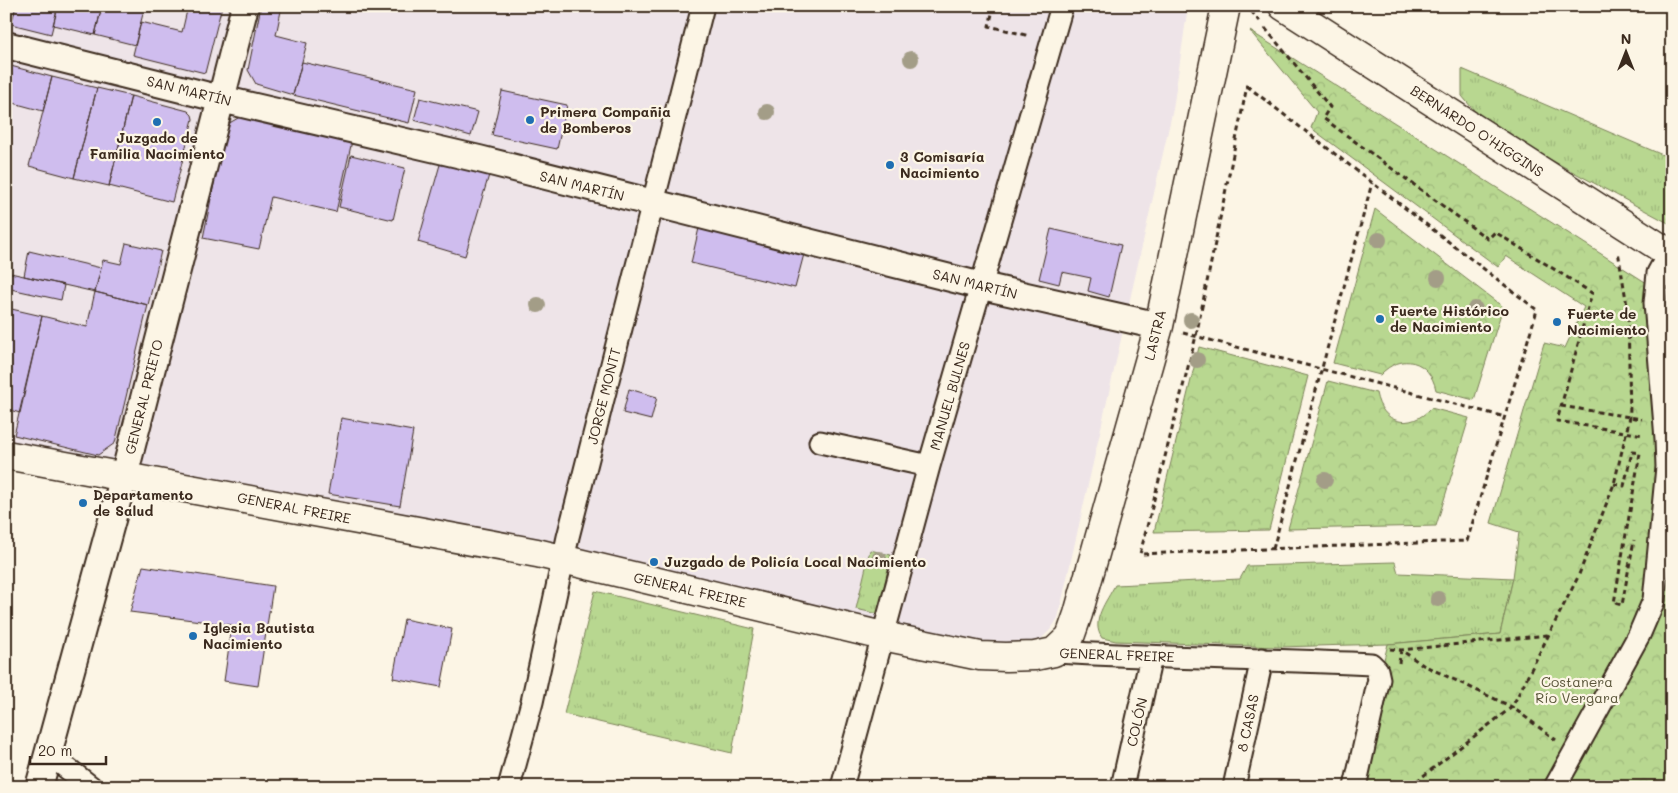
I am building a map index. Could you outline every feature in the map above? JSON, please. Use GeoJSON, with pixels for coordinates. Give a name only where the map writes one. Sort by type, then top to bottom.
{"type":"FeatureCollection","features":[{"type":"Feature","properties":{"kind":"main road","name":"LASTRA"},"geometry":{"type":"LineString","coordinates":[[1054,652],[1070,638],[1078,614],[1159,326],[1226,6]]}},
{"type":"Feature","properties":{"kind":"main road","name":"BERNARDO O'HIGGINS"},"geometry":{"type":"LineString","coordinates":[[1283,6],[1670,254]]}},
{"type":"Feature","properties":{"kind":"main road","name":"GENERAL FREIRE"},"geometry":{"type":"LineString","coordinates":[[6,455],[563,559],[883,636],[980,656],[1035,656],[1054,652]]}},
{"type":"Feature","properties":{"kind":"street","name":"GENERAL PRIETO"},"geometry":{"type":"LineString","coordinates":[[39,787],[124,476],[245,6]]}},
{"type":"Feature","properties":{"kind":"street","name":"JORGE MONTT"},"geometry":{"type":"LineString","coordinates":[[509,787],[532,702],[563,559],[703,6]]}},
{"type":"Feature","properties":{"kind":"street","name":"MANUEL BULNES"},"geometry":{"type":"LineString","coordinates":[[842,787],[929,466],[1062,6]]}},
{"type":"Feature","properties":{"kind":"street","name":"SAN MARTÍN"},"geometry":{"type":"LineString","coordinates":[[6,45],[221,99],[479,160],[982,286],[1159,326]]}},
{"type":"Feature","properties":{"kind":"street"},"geometry":{"type":"LineString","coordinates":[[1556,787],[1638,634],[1654,600],[1667,467],[1655,303],[1658,273],[1670,254]]}},
{"type":"Feature","properties":{"kind":"street"},"geometry":{"type":"LineString","coordinates":[[820,442],[929,466]]}},
{"type":"Feature","properties":{"kind":"street","name":"GENERAL FREIRE"},"geometry":{"type":"LineString","coordinates":[[1054,652],[1371,664],[1377,670],[1379,679],[1355,787]]}},
{"type":"Feature","properties":{"kind":"street","name":"COLÓN"},"geometry":{"type":"LineString","coordinates":[[1122,787],[1151,657]]}},
{"type":"Feature","properties":{"kind":"street","name":"8 CASAS"},"geometry":{"type":"LineString","coordinates":[[1234,787],[1262,659]]}},
{"type":"Feature","properties":{"kind":"street"},"geometry":{"type":"LineString","coordinates":[[49,754],[91,787]]}},
{"type":"Feature","properties":{"kind":"path"},"geometry":{"type":"LineString","coordinates":[[994,6],[990,26],[1052,41]]}},
{"type":"Feature","properties":{"kind":"path"},"geometry":{"type":"LineString","coordinates":[[1248,6],[1330,107],[1323,118],[1488,239],[1495,232],[1592,293],[1558,421],[1626,432]]}},
{"type":"Feature","properties":{"kind":"path"},"geometry":{"type":"LineString","coordinates":[[1247,86],[1372,183],[1537,310],[1467,541],[1140,554],[1196,336],[1247,86]]}},
{"type":"Feature","properties":{"kind":"path"},"geometry":{"type":"LineString","coordinates":[[1274,549],[1372,183]]}},
{"type":"Feature","properties":{"kind":"path"},"geometry":{"type":"LineString","coordinates":[[1409,787],[1512,707],[1578,577],[1614,484],[1630,417],[1628,312],[1611,217]]}},
{"type":"Feature","properties":{"kind":"path"},"geometry":{"type":"LineString","coordinates":[[1159,326],[1505,417]]}},
{"type":"Feature","properties":{"kind":"path"},"geometry":{"type":"LineString","coordinates":[[1561,406],[1630,417]]}},
{"type":"Feature","properties":{"kind":"path"},"geometry":{"type":"LineString","coordinates":[[1614,484],[1624,486],[1632,452],[1640,453],[1614,603]]}},
{"type":"Feature","properties":{"kind":"path"},"geometry":{"type":"LineString","coordinates":[[1401,650],[1424,665],[1512,707],[1574,753]]}},
{"type":"Feature","properties":{"kind":"shaded area"},"geometry":{"type":"Polygon","coordinates":[[[6,6],[1188,6],[1173,109],[1058,618],[1042,638],[1019,650],[6,444],[6,6]]]}},
{"type":"Feature","properties":{"kind":"green space","name":"Costanera Río Vergara"},"geometry":{"type":"Polygon","coordinates":[[[1250,31],[1672,299],[1672,787],[1540,787],[1533,783],[1529,787],[1351,787],[1388,644],[1500,634],[1513,578],[1519,532],[1491,523],[1544,343],[1565,348],[1584,307],[1506,256],[1498,267],[1311,128],[1317,112],[1250,31]]]}},
{"type":"Feature","properties":{"kind":"green space"},"geometry":{"type":"Polygon","coordinates":[[[1462,69],[1672,159],[1672,225],[1486,125],[1462,96],[1462,69]]]}},
{"type":"Feature","properties":{"kind":"green space"},"geometry":{"type":"Polygon","coordinates":[[[1375,209],[1503,307],[1474,400],[1436,390],[1428,372],[1414,363],[1397,363],[1380,375],[1333,363],[1375,209]]]}},
{"type":"Feature","properties":{"kind":"green space"},"geometry":{"type":"Polygon","coordinates":[[[1199,347],[1308,376],[1269,530],[1154,532],[1199,347]]]}},
{"type":"Feature","properties":{"kind":"green space"},"geometry":{"type":"Polygon","coordinates":[[[1328,381],[1376,393],[1384,412],[1398,421],[1414,420],[1431,408],[1469,418],[1436,526],[1288,529],[1328,381]]]}},
{"type":"Feature","properties":{"kind":"green space"},"geometry":{"type":"Polygon","coordinates":[[[870,550],[891,555],[878,614],[856,609],[870,550]]]}},
{"type":"Feature","properties":{"kind":"green space"},"geometry":{"type":"Polygon","coordinates":[[[1395,562],[1398,573],[1513,578],[1500,634],[1388,644],[1278,647],[1116,641],[1102,638],[1099,631],[1098,625],[1101,611],[1115,585],[1240,579],[1247,566],[1395,562]]]}},
{"type":"Feature","properties":{"kind":"green space"},"geometry":{"type":"Polygon","coordinates":[[[595,591],[754,629],[732,753],[564,714],[595,591]]]}},
{"type":"Feature","properties":{"kind":"building"},"geometry":{"type":"Polygon","coordinates":[[[6,6],[16,6],[11,24],[6,23],[6,6]]]}},
{"type":"Feature","properties":{"kind":"building"},"geometry":{"type":"Polygon","coordinates":[[[16,6],[58,6],[51,34],[11,24],[16,6]]]}},
{"type":"Feature","properties":{"kind":"building"},"geometry":{"type":"Polygon","coordinates":[[[58,6],[102,6],[95,35],[53,25],[58,6]]]}},
{"type":"Feature","properties":{"kind":"building"},"geometry":{"type":"Polygon","coordinates":[[[102,6],[145,6],[135,45],[95,35],[102,6]]]}},
{"type":"Feature","properties":{"kind":"building"},"geometry":{"type":"Polygon","coordinates":[[[188,6],[222,6],[205,73],[133,55],[141,22],[182,32],[188,6]]]}},
{"type":"Feature","properties":{"kind":"building"},"geometry":{"type":"Polygon","coordinates":[[[261,6],[282,6],[276,35],[307,43],[293,95],[256,84],[248,70],[261,6]]]}},
{"type":"Feature","properties":{"kind":"building"},"geometry":{"type":"Polygon","coordinates":[[[302,62],[417,89],[409,123],[293,95],[302,62]]]}},
{"type":"Feature","properties":{"kind":"building"},"geometry":{"type":"Polygon","coordinates":[[[7,65],[52,77],[43,111],[6,101],[7,65]]]}},
{"type":"Feature","properties":{"kind":"building"},"geometry":{"type":"Polygon","coordinates":[[[52,77],[97,88],[74,178],[29,166],[52,77]]]}},
{"type":"Feature","properties":{"kind":"building"},"geometry":{"type":"Polygon","coordinates":[[[97,88],[131,96],[109,186],[74,178],[97,88]]]}},
{"type":"Feature","properties":{"kind":"building","name":"Primera Compañia de Bomberos"},"geometry":{"type":"Polygon","coordinates":[[[502,91],[567,105],[557,149],[492,135],[502,91]]]}},
{"type":"Feature","properties":{"kind":"building"},"geometry":{"type":"Polygon","coordinates":[[[131,96],[188,111],[192,115],[193,119],[172,202],[109,186],[131,96]]]}},
{"type":"Feature","properties":{"kind":"building"},"geometry":{"type":"Polygon","coordinates":[[[420,98],[478,112],[471,136],[414,120],[420,98]]]}},
{"type":"Feature","properties":{"kind":"building"},"geometry":{"type":"Polygon","coordinates":[[[245,114],[352,141],[336,212],[271,197],[259,249],[203,238],[226,125],[245,114]]]}},
{"type":"Feature","properties":{"kind":"building"},"geometry":{"type":"Polygon","coordinates":[[[351,155],[405,168],[393,220],[339,207],[351,155]]]}},
{"type":"Feature","properties":{"kind":"building"},"geometry":{"type":"Polygon","coordinates":[[[441,161],[489,175],[465,256],[418,242],[441,161]]]}},
{"type":"Feature","properties":{"kind":"building"},"geometry":{"type":"Polygon","coordinates":[[[699,228],[804,254],[795,288],[691,263],[699,228]]]}},
{"type":"Feature","properties":{"kind":"building"},"geometry":{"type":"Polygon","coordinates":[[[1051,229],[1121,245],[1109,297],[1088,291],[1091,278],[1062,272],[1059,284],[1039,279],[1051,229]]]}},
{"type":"Feature","properties":{"kind":"building"},"geometry":{"type":"Polygon","coordinates":[[[126,243],[161,251],[148,305],[95,292],[103,260],[121,264],[126,243]]]}},
{"type":"Feature","properties":{"kind":"building"},"geometry":{"type":"Polygon","coordinates":[[[29,251],[101,268],[95,292],[24,276],[29,251]]]}},
{"type":"Feature","properties":{"kind":"building"},"geometry":{"type":"Polygon","coordinates":[[[6,272],[64,285],[61,300],[6,288],[6,272]]]}},
{"type":"Feature","properties":{"kind":"building"},"geometry":{"type":"Polygon","coordinates":[[[95,292],[148,305],[115,443],[98,455],[14,435],[42,316],[87,327],[95,292]]]}},
{"type":"Feature","properties":{"kind":"building"},"geometry":{"type":"Polygon","coordinates":[[[7,308],[42,316],[20,413],[6,409],[7,308]]]}},
{"type":"Feature","properties":{"kind":"building"},"geometry":{"type":"Polygon","coordinates":[[[629,389],[657,397],[651,420],[623,413],[629,389]]]}},
{"type":"Feature","properties":{"kind":"building"},"geometry":{"type":"Polygon","coordinates":[[[341,418],[413,431],[400,506],[328,494],[341,418]]]}},
{"type":"Feature","properties":{"kind":"building"},"geometry":{"type":"Polygon","coordinates":[[[143,566],[273,586],[258,686],[224,681],[232,625],[130,612],[143,566]]]}},
{"type":"Feature","properties":{"kind":"building"},"geometry":{"type":"Polygon","coordinates":[[[404,619],[452,629],[441,687],[393,678],[404,619]]]}},
{"type":"Feature","properties":{"kind":"place","name":"Primera Compañia de Bomberos"},"geometry":{"type":"Point","coordinates":[530,120]}},
{"type":"Feature","properties":{"kind":"place","name":"Juzgado de Familia Nacimiento"},"geometry":{"type":"Point","coordinates":[157,122]}},
{"type":"Feature","properties":{"kind":"place","name":"3 Comisaría Nacimiento"},"geometry":{"type":"Point","coordinates":[890,165]}},
{"type":"Feature","properties":{"kind":"place","name":"Fuerte Histórico de Nacimiento"},"geometry":{"type":"Point","coordinates":[1380,319]}},
{"type":"Feature","properties":{"kind":"place","name":"Fuerte de Nacimiento"},"geometry":{"type":"Point","coordinates":[1557,322]}},
{"type":"Feature","properties":{"kind":"place","name":"Departamento de Salud"},"geometry":{"type":"Point","coordinates":[83,503]}},
{"type":"Feature","properties":{"kind":"place","name":"Juzgado de Policía Local Nacimiento"},"geometry":{"type":"Point","coordinates":[654,562]}},
{"type":"Feature","properties":{"kind":"place","name":"Iglesia Bautista Nacimiento"},"geometry":{"type":"Point","coordinates":[193,636]}}]}
